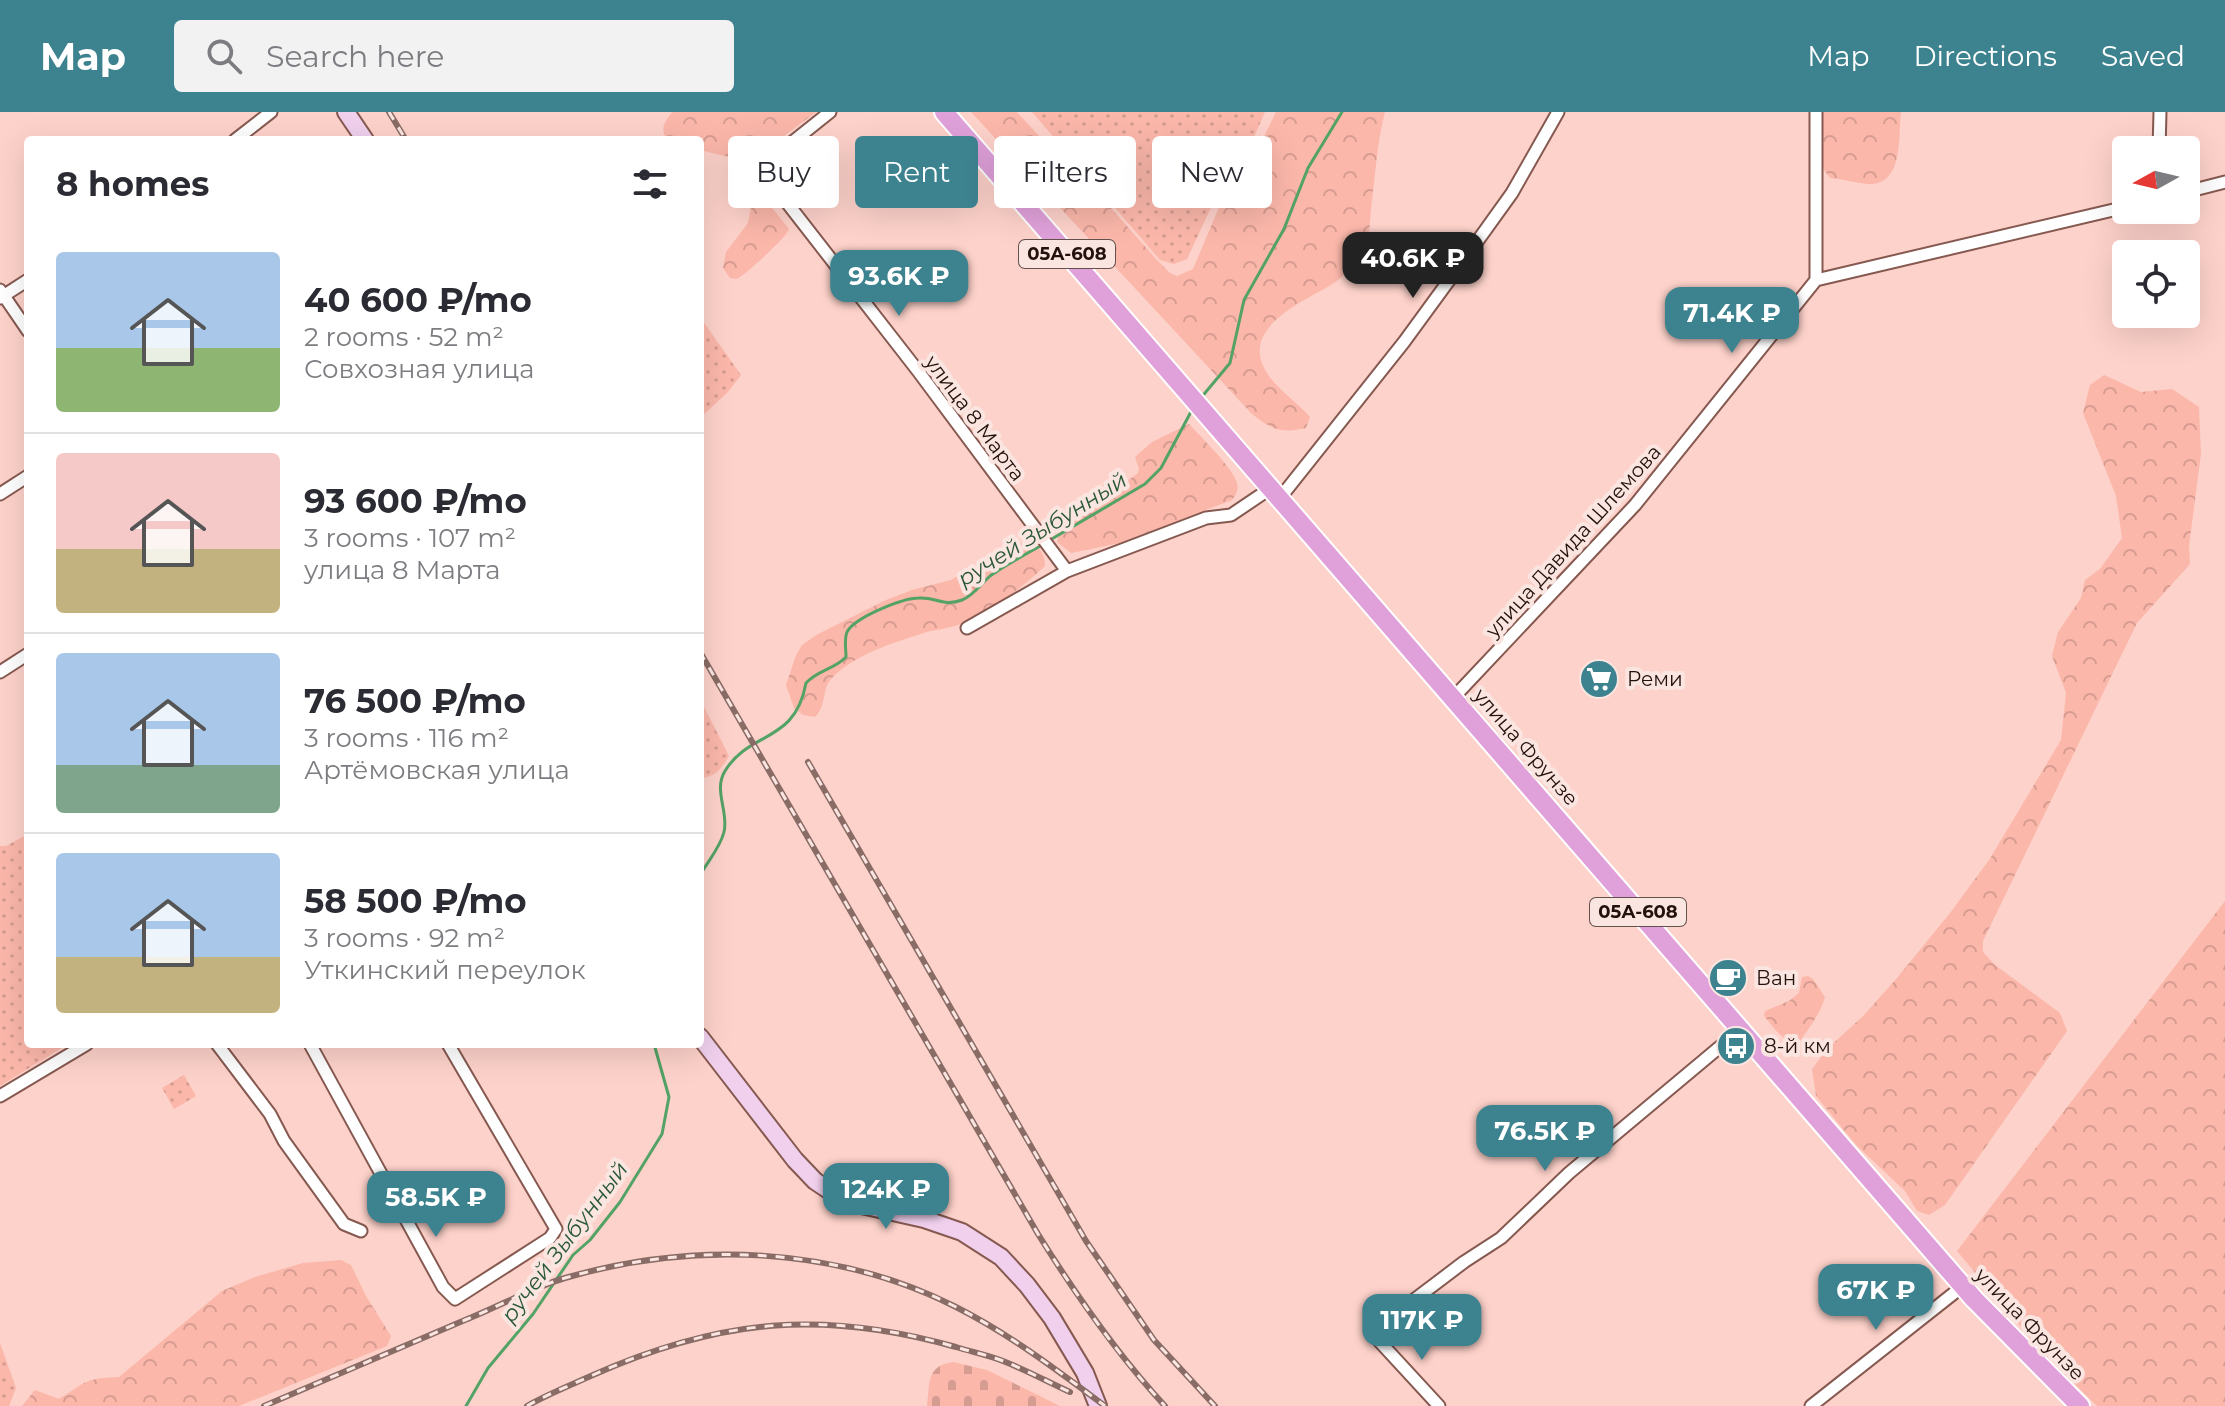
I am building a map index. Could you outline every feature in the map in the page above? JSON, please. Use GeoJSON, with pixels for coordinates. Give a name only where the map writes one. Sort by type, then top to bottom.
{"type":"FeatureCollection","features":[{"type":"Feature","properties":{"kind":"main road"},"geometry":{"type":"LineString","coordinates":[[346,112],[362,136]]}},
{"type":"Feature","properties":{"kind":"main road","name":"улица Фрунзе"},"geometry":{"type":"LineString","coordinates":[[944,112],[1963,1286],[2080,1406]]}},
{"type":"Feature","properties":{"kind":"main road"},"geometry":{"type":"LineString","coordinates":[[704,1042],[795,1160],[815,1181],[857,1204],[924,1219],[962,1232],[1001,1257],[1052,1318],[1085,1373],[1098,1406]]}},
{"type":"Feature","properties":{"kind":"street"},"geometry":{"type":"LineString","coordinates":[[240,136],[271,112]]}},
{"type":"Feature","properties":{"kind":"street","name":"улица 8 Марта"},"geometry":{"type":"LineString","coordinates":[[830,112],[760,168],[918,371],[1067,571]]}},
{"type":"Feature","properties":{"kind":"street"},"geometry":{"type":"LineString","coordinates":[[967,628],[1067,571],[1206,518],[1231,515],[1276,493],[1404,342],[1512,193],[1558,112]]}},
{"type":"Feature","properties":{"kind":"street"},"geometry":{"type":"LineString","coordinates":[[1816,112],[1816,280],[2112,210]]}},
{"type":"Feature","properties":{"kind":"street"},"geometry":{"type":"LineString","coordinates":[[2159,136],[2160,112]]}},
{"type":"Feature","properties":{"kind":"street"},"geometry":{"type":"LineString","coordinates":[[2200,188],[2225,182]]}},
{"type":"Feature","properties":{"kind":"street","name":"улица Давида Шлемова"},"geometry":{"type":"LineString","coordinates":[[1454,697],[1635,505],[1816,280]]}},
{"type":"Feature","properties":{"kind":"street"},"geometry":{"type":"LineString","coordinates":[[24,282],[1,295],[24,326]]}},
{"type":"Feature","properties":{"kind":"street"},"geometry":{"type":"LineString","coordinates":[[0,494],[24,479]]}},
{"type":"Feature","properties":{"kind":"street"},"geometry":{"type":"LineString","coordinates":[[0,672],[24,657]]}},
{"type":"Feature","properties":{"kind":"street"},"geometry":{"type":"LineString","coordinates":[[1439,1406],[1380,1342],[1402,1309],[1501,1238],[1569,1173],[1740,1030]]}},
{"type":"Feature","properties":{"kind":"street"},"geometry":{"type":"LineString","coordinates":[[0,1096],[80,1048]]}},
{"type":"Feature","properties":{"kind":"street"},"geometry":{"type":"LineString","coordinates":[[220,1048],[270,1114],[284,1141],[344,1224],[361,1231]]}},
{"type":"Feature","properties":{"kind":"street"},"geometry":{"type":"LineString","coordinates":[[312,1048],[443,1287],[455,1299],[550,1238],[556,1229],[450,1048]]}},
{"type":"Feature","properties":{"kind":"street"},"geometry":{"type":"LineString","coordinates":[[1811,1406],[1963,1286]]}},
{"type":"Feature","properties":{"kind":"green space"},"geometry":{"type":"Polygon","coordinates":[[[672,112],[816,112],[784,136],[728,136],[728,157],[704,151],[704,136],[666,136],[664,126],[672,112]]]}},
{"type":"Feature","properties":{"kind":"green space"},"geometry":{"type":"Polygon","coordinates":[[[971,112],[1017,112],[1039,136],[994,136],[971,112]]]}},
{"type":"Feature","properties":{"kind":"green space"},"geometry":{"type":"Polygon","coordinates":[[[1032,112],[1265,112],[1254,136],[1152,136],[1152,208],[1211,208],[1187,259],[1174,264],[1160,260],[1115,208],[1136,208],[1136,136],[1053,136],[1032,112]]]}},
{"type":"Feature","properties":{"kind":"green space"},"geometry":{"type":"Polygon","coordinates":[[[1276,112],[1385,112],[1369,232],[1363,250],[1339,280],[1283,314],[1263,336],[1260,349],[1262,363],[1283,392],[1310,417],[1306,428],[1277,429],[1251,413],[1060,208],[1111,208],[1157,260],[1177,276],[1193,269],[1219,208],[1272,208],[1272,136],[1264,136],[1276,112]]]}},
{"type":"Feature","properties":{"kind":"green space"},"geometry":{"type":"Polygon","coordinates":[[[1822,112],[1901,112],[1897,158],[1888,177],[1880,183],[1868,184],[1830,178],[1821,166],[1822,112]]]}},
{"type":"Feature","properties":{"kind":"green space"},"geometry":{"type":"Polygon","coordinates":[[[751,208],[772,208],[789,229],[749,270],[737,279],[730,278],[723,268],[726,252],[748,223],[751,208]]]}},
{"type":"Feature","properties":{"kind":"green space"},"geometry":{"type":"Polygon","coordinates":[[[704,323],[741,375],[704,414],[704,323]]]}},
{"type":"Feature","properties":{"kind":"green space"},"geometry":{"type":"Polygon","coordinates":[[[2104,375],[2141,392],[2172,389],[2199,407],[2201,454],[2189,546],[2190,564],[2137,623],[1983,941],[1983,952],[1995,965],[2060,1013],[2067,1031],[1945,1205],[1929,1215],[1917,1211],[1905,1191],[1856,1145],[1816,1096],[1812,1069],[1827,1049],[1863,1016],[1897,978],[1950,913],[1989,860],[2061,740],[2066,693],[2052,656],[2058,632],[2081,598],[2085,580],[2100,569],[2122,538],[2116,496],[2083,413],[2090,385],[2104,375]]]}},
{"type":"Feature","properties":{"kind":"green space"},"geometry":{"type":"Polygon","coordinates":[[[1189,424],[1235,477],[1238,488],[1232,500],[1120,543],[1071,553],[1057,542],[1060,531],[1138,473],[1135,457],[1152,442],[1189,424]]]}},
{"type":"Feature","properties":{"kind":"green space"},"geometry":{"type":"Polygon","coordinates":[[[1022,543],[1039,549],[1045,566],[1006,598],[963,623],[898,641],[851,663],[829,682],[815,717],[803,715],[794,708],[786,685],[802,645],[886,600],[951,580],[996,552],[1022,543]]]}},
{"type":"Feature","properties":{"kind":"green space"},"geometry":{"type":"Polygon","coordinates":[[[704,707],[729,756],[718,772],[704,777],[704,707]]]}},
{"type":"Feature","properties":{"kind":"green space"},"geometry":{"type":"Polygon","coordinates":[[[24,836],[24,1048],[62,1048],[0,1086],[0,846],[24,836]]]}},
{"type":"Feature","properties":{"kind":"green space"},"geometry":{"type":"Polygon","coordinates":[[[2225,901],[2225,1406],[2097,1406],[2043,1353],[1957,1251],[2225,901]]]}},
{"type":"Feature","properties":{"kind":"green space"},"geometry":{"type":"Polygon","coordinates":[[[1808,976],[1825,997],[1807,1031],[1799,1042],[1793,1042],[1775,1030],[1764,1016],[1765,1011],[1799,993],[1802,977],[1808,976]]]}},
{"type":"Feature","properties":{"kind":"green space"},"geometry":{"type":"Polygon","coordinates":[[[184,1075],[196,1096],[174,1109],[162,1088],[184,1075]]]}},
{"type":"Feature","properties":{"kind":"green space"},"geometry":{"type":"Polygon","coordinates":[[[341,1260],[351,1265],[391,1336],[387,1346],[239,1406],[22,1406],[35,1390],[59,1399],[87,1382],[119,1377],[222,1291],[255,1277],[303,1263],[341,1260]]]}},
{"type":"Feature","properties":{"kind":"green space"},"geometry":{"type":"Polygon","coordinates":[[[0,1343],[16,1388],[9,1406],[0,1406],[0,1343]]]}},
{"type":"Feature","properties":{"kind":"green space"},"geometry":{"type":"Polygon","coordinates":[[[953,1362],[987,1370],[1060,1406],[927,1406],[931,1377],[938,1367],[953,1362]]]}},
{"type":"Feature","properties":{"kind":"waterway","name":"ручей Зыбунный"},"geometry":{"type":"LineString","coordinates":[[1200,399],[1230,363],[1244,300],[1284,229],[1308,168],[1342,112]]}},
{"type":"Feature","properties":{"kind":"waterway","name":"ручей Зыбунный"},"geometry":{"type":"LineString","coordinates":[[1050,540],[1145,484],[1161,468],[1193,408]]}},
{"type":"Feature","properties":{"kind":"waterway","name":"ручей Зыбунный"},"geometry":{"type":"LineString","coordinates":[[704,869],[724,832],[720,786],[725,771],[735,758],[792,717],[806,683],[846,657],[846,635],[852,626],[880,609],[912,599],[962,600],[990,576],[1044,544]]}},
{"type":"Feature","properties":{"kind":"waterway","name":"ручей Зыбунный"},"geometry":{"type":"LineString","coordinates":[[466,1406],[488,1368],[533,1314],[573,1255],[590,1240],[620,1202],[662,1134],[669,1097],[655,1048]]}},
{"type":"Feature","properties":{"kind":"railway"},"geometry":{"type":"LineString","coordinates":[[389,112],[404,136]]}},
{"type":"Feature","properties":{"kind":"railway"},"geometry":{"type":"LineString","coordinates":[[704,659],[1038,1234],[1097,1323],[1165,1406]]}},
{"type":"Feature","properties":{"kind":"railway"},"geometry":{"type":"LineString","coordinates":[[808,762],[1086,1241],[1154,1340],[1215,1406]]}},
{"type":"Feature","properties":{"kind":"railway"},"geometry":{"type":"LineString","coordinates":[[264,1406],[552,1282],[614,1266],[663,1258],[713,1255],[812,1261],[861,1271],[908,1286],[994,1328],[1105,1406]]}},
{"type":"Feature","properties":{"kind":"railway"},"geometry":{"type":"LineString","coordinates":[[527,1406],[639,1356],[684,1342],[728,1332],[816,1324],[861,1327],[956,1347],[1003,1361],[1070,1392]]}},
{"type":"Feature","properties":{"kind":"place","name":"Реми"},"geometry":{"type":"Point","coordinates":[1599,679]}},
{"type":"Feature","properties":{"kind":"place","name":"Ван"},"geometry":{"type":"Point","coordinates":[1728,978]}},
{"type":"Feature","properties":{"kind":"place","name":"8-й км"},"geometry":{"type":"Point","coordinates":[1736,1046]}}]}
